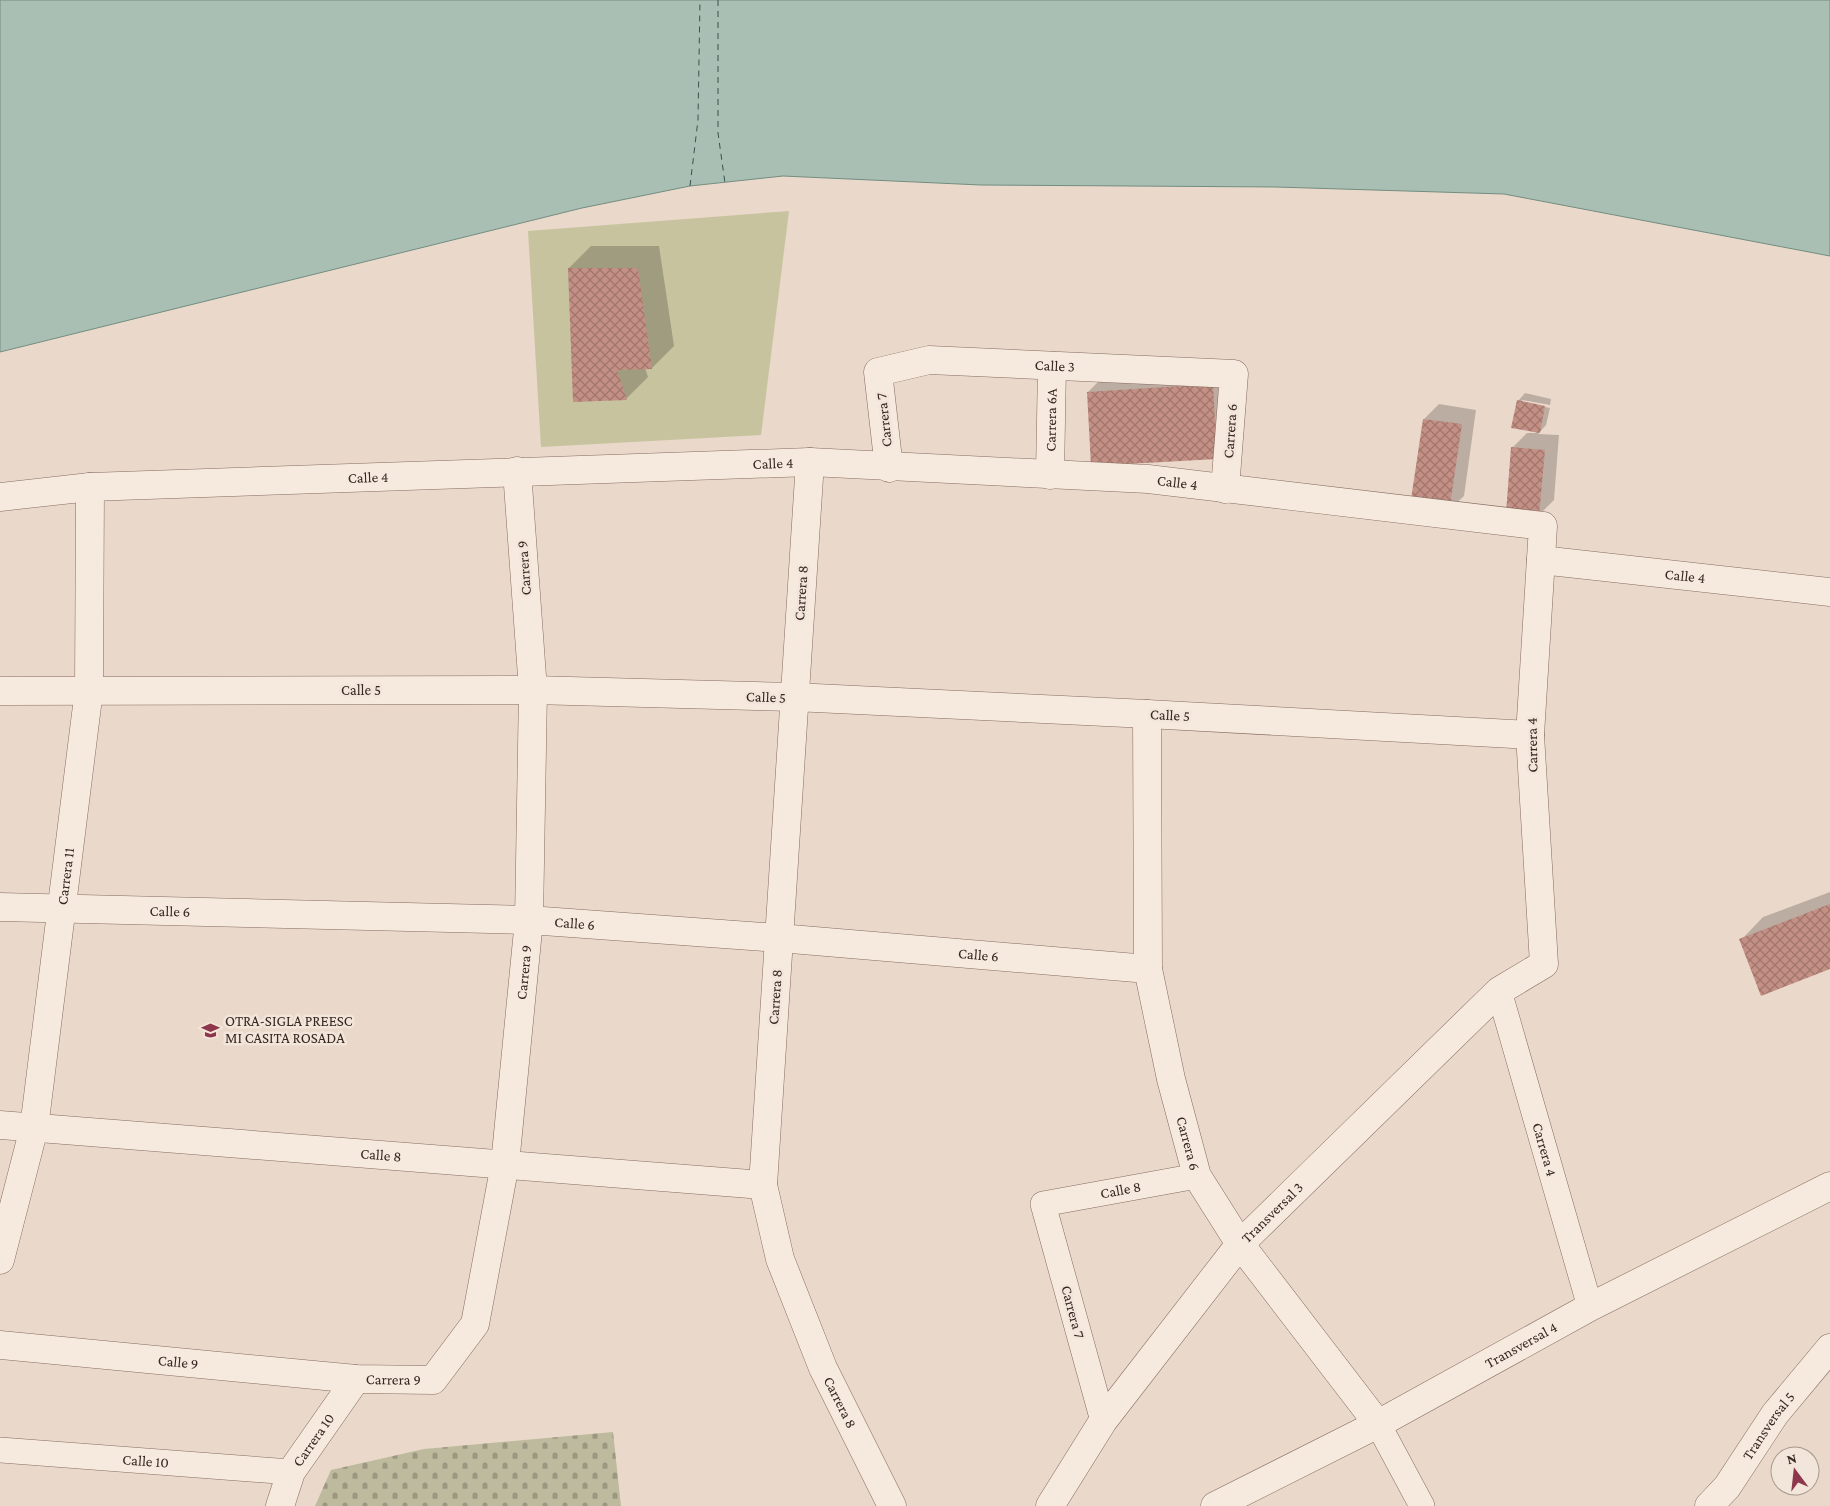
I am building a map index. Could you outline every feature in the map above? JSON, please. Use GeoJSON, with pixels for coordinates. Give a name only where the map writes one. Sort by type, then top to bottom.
{"type":"FeatureCollection","features":[{"type":"Feature","properties":{"kind":"street","name":"Calle 3"},"geometry":{"type":"LineString","coordinates":[[878,372],[929,360],[1234,374]]}},
{"type":"Feature","properties":{"kind":"street","name":"Carrera 6A"},"geometry":{"type":"LineString","coordinates":[[1050,474],[1052,366]]}},
{"type":"Feature","properties":{"kind":"street","name":"Carrera 7"},"geometry":{"type":"LineString","coordinates":[[878,372],[889,468]]}},
{"type":"Feature","properties":{"kind":"street","name":"Carrera 6"},"geometry":{"type":"LineString","coordinates":[[1225,489],[1234,374]]}},
{"type":"Feature","properties":{"kind":"street","name":"Calle 4"},"geometry":{"type":"LineString","coordinates":[[0,497],[90,487],[810,462],[889,468],[1148,479],[1543,526]]}},
{"type":"Feature","properties":{"kind":"street","name":"Carrera 8"},"geometry":{"type":"LineString","coordinates":[[810,462],[763,1184],[780,1259],[816,1350],[892,1506]]}},
{"type":"Feature","properties":{"kind":"street","name":"Carrera 9"},"geometry":{"type":"LineString","coordinates":[[356,1379],[433,1380],[475,1324],[505,1164],[530,920],[533,690],[517,471]]}},
{"type":"Feature","properties":{"kind":"street","name":"Carrera 11"},"geometry":{"type":"LineString","coordinates":[[0,1260],[34,1128],[60,908],[89,690],[90,487]]}},
{"type":"Feature","properties":{"kind":"street","name":"Carrera 4"},"geometry":{"type":"LineString","coordinates":[[1543,526],[1530,735],[1544,964]]}},
{"type":"Feature","properties":{"kind":"street","name":"Calle 4"},"geometry":{"type":"LineString","coordinates":[[1541,560],[1830,592]]}},
{"type":"Feature","properties":{"kind":"street","name":"Calle 5"},"geometry":{"type":"LineString","coordinates":[[0,691],[533,690],[794,697],[1530,735]]}},
{"type":"Feature","properties":{"kind":"street","name":"Carrera 6"},"geometry":{"type":"LineString","coordinates":[[1147,714],[1148,970],[1170,1079],[1197,1176],[1240,1244],[1378,1424],[1422,1506]]}},
{"type":"Feature","properties":{"kind":"street","name":"Calle 6"},"geometry":{"type":"LineString","coordinates":[[0,907],[530,920],[779,938],[1148,970]]}},
{"type":"Feature","properties":{"kind":"street","name":"Transversal 3"},"geometry":{"type":"LineString","coordinates":[[1050,1506],[1103,1421],[1240,1244],[1499,991],[1544,964]]}},
{"type":"Feature","properties":{"kind":"street","name":"Carrera 4"},"geometry":{"type":"LineString","coordinates":[[1499,991],[1590,1307]]}},
{"type":"Feature","properties":{"kind":"street","name":"Calle 8"},"geometry":{"type":"LineString","coordinates":[[0,1125],[763,1184]]}},
{"type":"Feature","properties":{"kind":"street","name":"Calle 8"},"geometry":{"type":"LineString","coordinates":[[1043,1204],[1197,1176]]}},
{"type":"Feature","properties":{"kind":"street","name":"Transversal 4"},"geometry":{"type":"LineString","coordinates":[[1215,1506],[1378,1424],[1590,1307],[1830,1186]]}},
{"type":"Feature","properties":{"kind":"street","name":"Carrera 7"},"geometry":{"type":"LineString","coordinates":[[1043,1204],[1103,1421]]}},
{"type":"Feature","properties":{"kind":"street","name":"Calle 9"},"geometry":{"type":"LineString","coordinates":[[0,1345],[356,1379]]}},
{"type":"Feature","properties":{"kind":"street","name":"Transversal 5"},"geometry":{"type":"LineString","coordinates":[[1708,1506],[1727,1487],[1775,1414],[1830,1348]]}},
{"type":"Feature","properties":{"kind":"street","name":"Carrera 10"},"geometry":{"type":"LineString","coordinates":[[280,1506],[291,1472],[356,1379]]}},
{"type":"Feature","properties":{"kind":"street","name":"Calle 10"},"geometry":{"type":"LineString","coordinates":[[0,1450],[291,1472]]}},
{"type":"Feature","properties":{"kind":"shaded area"},"geometry":{"type":"Polygon","coordinates":[[[0,0],[1830,0],[1830,256],[1504,194],[1276,187],[981,185],[783,176],[690,186],[582,208],[0,352],[0,0]]]}},
{"type":"Feature","properties":{"kind":"shaded area"},"geometry":{"type":"Polygon","coordinates":[[[789,211],[761,435],[541,447],[528,231],[789,211]]]}},
{"type":"Feature","properties":{"kind":"green space"},"geometry":{"type":"Polygon","coordinates":[[[613,1432],[621,1506],[315,1506],[331,1470],[424,1449],[613,1432]]]}},
{"type":"Feature","properties":{"kind":"building"},"geometry":{"type":"Polygon","coordinates":[[[568,268],[638,268],[652,369],[617,370],[627,400],[573,402],[568,268]]]}},
{"type":"Feature","properties":{"kind":"building"},"geometry":{"type":"Polygon","coordinates":[[[1213,384],[1217,459],[1091,466],[1087,392],[1213,384]]]}},
{"type":"Feature","properties":{"kind":"building"},"geometry":{"type":"Polygon","coordinates":[[[1517,400],[1545,406],[1540,433],[1511,428],[1517,400]]]}},
{"type":"Feature","properties":{"kind":"building"},"geometry":{"type":"Polygon","coordinates":[[[1423,419],[1462,424],[1449,512],[1410,506],[1423,419]]]}},
{"type":"Feature","properties":{"kind":"building"},"geometry":{"type":"Polygon","coordinates":[[[1511,447],[1545,450],[1539,516],[1506,513],[1511,447]]]}},
{"type":"Feature","properties":{"kind":"building"},"geometry":{"type":"Polygon","coordinates":[[[1830,904],[1830,969],[1761,996],[1739,939],[1830,904]]]}},
{"type":"Feature","properties":{"kind":"ferry route"},"geometry":{"type":"LineString","coordinates":[[690,186],[698,120],[700,0]]}},
{"type":"Feature","properties":{"kind":"ferry route"},"geometry":{"type":"LineString","coordinates":[[718,0],[718,133],[725,183]]}},
{"type":"Feature","properties":{"kind":"place","name":"OTRA-SIGLA PREESC MI CASITA ROSADA"},"geometry":{"type":"Point","coordinates":[211,1030]}}]}
